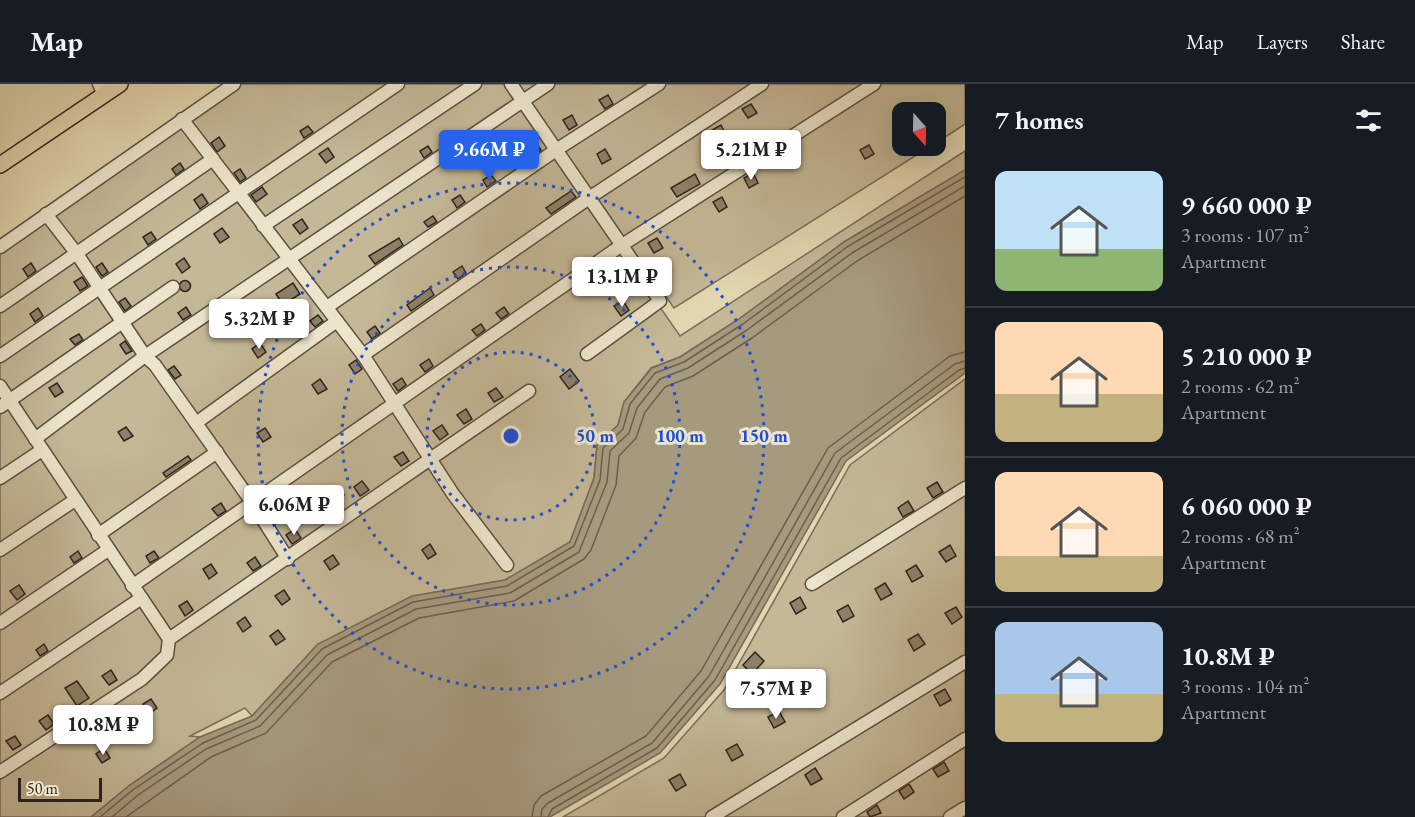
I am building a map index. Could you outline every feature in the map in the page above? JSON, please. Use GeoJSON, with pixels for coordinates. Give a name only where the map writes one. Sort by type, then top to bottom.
{"type":"FeatureCollection","features":[{"type":"Feature","properties":{"kind":"main road"},"geometry":{"type":"LineString","coordinates":[[0,165],[101,90],[120,84]]}},
{"type":"Feature","properties":{"kind":"lane"},"geometry":{"type":"LineString","coordinates":[[0,247],[234,84]]}},
{"type":"Feature","properties":{"kind":"lane"},"geometry":{"type":"LineString","coordinates":[[0,356],[398,84]]}},
{"type":"Feature","properties":{"kind":"lane"},"geometry":{"type":"LineString","coordinates":[[263,226],[476,84]]}},
{"type":"Feature","properties":{"kind":"lane"},"geometry":{"type":"LineString","coordinates":[[511,84],[660,301],[587,354]]}},
{"type":"Feature","properties":{"kind":"lane"},"geometry":{"type":"LineString","coordinates":[[0,478],[145,356],[548,84]]}},
{"type":"Feature","properties":{"kind":"lane"},"geometry":{"type":"LineString","coordinates":[[327,307],[556,150],[659,84]]}},
{"type":"Feature","properties":{"kind":"lane"},"geometry":{"type":"LineString","coordinates":[[363,355],[589,198],[762,84]]}},
{"type":"Feature","properties":{"kind":"lane"},"geometry":{"type":"LineString","coordinates":[[132,586],[622,245],[874,84]]}},
{"type":"Feature","properties":{"kind":"lane"},"geometry":{"type":"LineString","coordinates":[[182,119],[263,226],[291,258],[363,355],[453,494],[507,565]]}},
{"type":"Feature","properties":{"kind":"lane"},"geometry":{"type":"LineString","coordinates":[[0,306],[213,159]]}},
{"type":"Feature","properties":{"kind":"lane"},"geometry":{"type":"LineString","coordinates":[[45,214],[76,254],[145,356],[155,365],[217,452],[288,559]]}},
{"type":"Feature","properties":{"kind":"lane"},"geometry":{"type":"LineString","coordinates":[[5,404],[173,286]]}},
{"type":"Feature","properties":{"kind":"lane"},"geometry":{"type":"LineString","coordinates":[[196,423],[337,321]]}},
{"type":"Feature","properties":{"kind":"lane"},"geometry":{"type":"LineString","coordinates":[[0,386],[5,404],[38,445],[169,639],[167,655],[141,679],[0,772]]}},
{"type":"Feature","properties":{"kind":"lane"},"geometry":{"type":"LineString","coordinates":[[169,639],[529,391]]}},
{"type":"Feature","properties":{"kind":"lane"},"geometry":{"type":"LineString","coordinates":[[98,535],[217,452]]}},
{"type":"Feature","properties":{"kind":"lane"},"geometry":{"type":"LineString","coordinates":[[812,584],[965,488]]}},
{"type":"Feature","properties":{"kind":"lane"},"geometry":{"type":"LineString","coordinates":[[0,550],[75,500]]}},
{"type":"Feature","properties":{"kind":"lane"},"geometry":{"type":"LineString","coordinates":[[0,622],[108,550]]}},
{"type":"Feature","properties":{"kind":"lane"},"geometry":{"type":"LineString","coordinates":[[0,693],[140,598]]}},
{"type":"Feature","properties":{"kind":"lane"},"geometry":{"type":"LineString","coordinates":[[712,817],[965,662]]}},
{"type":"Feature","properties":{"kind":"lane"},"geometry":{"type":"LineString","coordinates":[[843,817],[965,739]]}},
{"type":"Feature","properties":{"kind":"lane"},"geometry":{"type":"LineString","coordinates":[[950,817],[965,808]]}},
{"type":"Feature","properties":{"kind":"shaded area"},"geometry":{"type":"Polygon","coordinates":[[[240,84],[505,84],[680,336],[965,151],[965,170],[844,242],[739,319],[680,357],[651,368],[624,402],[618,425],[597,445],[594,478],[570,542],[505,580],[472,586],[318,644],[252,716],[245,708],[190,736],[200,737],[130,785],[91,817],[0,817],[0,250],[240,84]]]}},
{"type":"Feature","properties":{"kind":"shaded area"},"geometry":{"type":"Polygon","coordinates":[[[516,84],[965,84],[965,124],[946,136],[946,102],[892,102],[892,156],[915,156],[674,308],[516,84]]]}},
{"type":"Feature","properties":{"kind":"shaded area"},"geometry":{"type":"Polygon","coordinates":[[[965,379],[965,817],[563,817],[664,758],[724,690],[850,465],[965,379]]]}},
{"type":"Feature","properties":{"kind":"water"},"geometry":{"type":"Polygon","coordinates":[[[965,170],[965,373],[846,461],[720,684],[660,753],[550,817],[91,817],[130,785],[200,737],[252,716],[318,644],[412,596],[505,580],[570,542],[594,478],[597,445],[618,425],[624,402],[652,368],[680,357],[739,319],[844,242],[965,170]]]}},
{"type":"Feature","properties":{"kind":"building"},"geometry":{"type":"Polygon","coordinates":[[[608,95],[613,104],[605,109],[599,100],[608,95]]]}},
{"type":"Feature","properties":{"kind":"building"},"geometry":{"type":"Polygon","coordinates":[[[751,104],[757,113],[748,118],[742,109],[751,104]]]}},
{"type":"Feature","properties":{"kind":"building"},"geometry":{"type":"Polygon","coordinates":[[[572,115],[577,125],[569,130],[563,120],[572,115]]]}},
{"type":"Feature","properties":{"kind":"building"},"geometry":{"type":"Polygon","coordinates":[[[721,125],[726,135],[718,140],[712,130],[721,125]]]}},
{"type":"Feature","properties":{"kind":"building"},"geometry":{"type":"Polygon","coordinates":[[[308,126],[313,132],[304,138],[300,131],[308,126]]]}},
{"type":"Feature","properties":{"kind":"building"},"geometry":{"type":"Polygon","coordinates":[[[219,137],[225,146],[217,152],[211,143],[219,137]]]}},
{"type":"Feature","properties":{"kind":"building"},"geometry":{"type":"Polygon","coordinates":[[[533,139],[541,150],[525,161],[517,151],[533,139]]]}},
{"type":"Feature","properties":{"kind":"building"},"geometry":{"type":"Polygon","coordinates":[[[869,145],[874,154],[865,159],[860,150],[869,145]]]}},
{"type":"Feature","properties":{"kind":"building"},"geometry":{"type":"Polygon","coordinates":[[[428,146],[432,152],[424,158],[420,151],[428,146]]]}},
{"type":"Feature","properties":{"kind":"building"},"geometry":{"type":"Polygon","coordinates":[[[328,148],[334,157],[326,163],[319,154],[328,148]]]}},
{"type":"Feature","properties":{"kind":"building"},"geometry":{"type":"Polygon","coordinates":[[[605,149],[611,159],[602,164],[597,154],[605,149]]]}},
{"type":"Feature","properties":{"kind":"building"},"geometry":{"type":"Polygon","coordinates":[[[180,163],[184,169],[176,175],[172,169],[180,163]]]}},
{"type":"Feature","properties":{"kind":"building"},"geometry":{"type":"Polygon","coordinates":[[[240,169],[246,178],[240,182],[234,173],[240,169]]]}},
{"type":"Feature","properties":{"kind":"building"},"geometry":{"type":"Polygon","coordinates":[[[753,173],[758,183],[749,188],[744,178],[753,173]]]}},
{"type":"Feature","properties":{"kind":"building"},"geometry":{"type":"Polygon","coordinates":[[[695,174],[700,184],[677,197],[671,188],[695,174]]]}},
{"type":"Feature","properties":{"kind":"building"},"geometry":{"type":"Polygon","coordinates":[[[491,175],[496,181],[487,187],[483,180],[491,175]]]}},
{"type":"Feature","properties":{"kind":"building"},"geometry":{"type":"Polygon","coordinates":[[[262,187],[267,194],[256,202],[251,195],[262,187]]]}},
{"type":"Feature","properties":{"kind":"building"},"geometry":{"type":"Polygon","coordinates":[[[571,191],[576,197],[551,214],[546,208],[571,191]]]}},
{"type":"Feature","properties":{"kind":"building"},"geometry":{"type":"Polygon","coordinates":[[[202,194],[208,203],[200,209],[194,200],[202,194]]]}},
{"type":"Feature","properties":{"kind":"building"},"geometry":{"type":"Polygon","coordinates":[[[460,195],[465,202],[457,208],[452,200],[460,195]]]}},
{"type":"Feature","properties":{"kind":"building"},"geometry":{"type":"Polygon","coordinates":[[[722,197],[727,207],[719,212],[713,202],[722,197]]]}},
{"type":"Feature","properties":{"kind":"building"},"geometry":{"type":"Polygon","coordinates":[[[433,216],[437,222],[428,227],[424,222],[433,216]]]}},
{"type":"Feature","properties":{"kind":"building"},"geometry":{"type":"Polygon","coordinates":[[[302,219],[308,228],[300,234],[293,225],[302,219]]]}},
{"type":"Feature","properties":{"kind":"building"},"geometry":{"type":"Polygon","coordinates":[[[222,228],[229,237],[220,243],[214,234],[222,228]]]}},
{"type":"Feature","properties":{"kind":"building"},"geometry":{"type":"Polygon","coordinates":[[[151,232],[156,239],[148,245],[143,237],[151,232]]]}},
{"type":"Feature","properties":{"kind":"building"},"geometry":{"type":"Polygon","coordinates":[[[399,238],[403,245],[375,264],[369,256],[399,238]]]}},
{"type":"Feature","properties":{"kind":"building"},"geometry":{"type":"Polygon","coordinates":[[[657,238],[663,248],[654,253],[648,243],[657,238]]]}},
{"type":"Feature","properties":{"kind":"building"},"geometry":{"type":"Polygon","coordinates":[[[184,258],[190,267],[182,273],[176,264],[184,258]]]}},
{"type":"Feature","properties":{"kind":"building"},"geometry":{"type":"Polygon","coordinates":[[[31,263],[36,271],[28,277],[23,269],[31,263]]]}},
{"type":"Feature","properties":{"kind":"building"},"geometry":{"type":"Polygon","coordinates":[[[102,263],[108,272],[102,276],[96,267],[102,263]]]}},
{"type":"Feature","properties":{"kind":"building"},"geometry":{"type":"Polygon","coordinates":[[[462,266],[466,273],[458,279],[453,272],[462,266]]]}},
{"type":"Feature","properties":{"kind":"building"},"geometry":{"type":"Polygon","coordinates":[[[82,277],[88,286],[80,291],[74,282],[82,277]]]}},
{"type":"Feature","properties":{"kind":"building"},"geometry":{"type":"Polygon","coordinates":[[[185,281],[189,282],[189,290],[185,291],[181,290],[180,286],[181,282],[185,281]]]}},
{"type":"Feature","properties":{"kind":"building"},"geometry":{"type":"Polygon","coordinates":[[[293,283],[300,294],[283,305],[276,294],[293,283]]]}},
{"type":"Feature","properties":{"kind":"building"},"geometry":{"type":"Polygon","coordinates":[[[430,288],[434,295],[411,311],[407,305],[430,288]]]}},
{"type":"Feature","properties":{"kind":"building"},"geometry":{"type":"Polygon","coordinates":[[[125,298],[131,306],[125,311],[119,302],[125,298]]]}},
{"type":"Feature","properties":{"kind":"building"},"geometry":{"type":"Polygon","coordinates":[[[623,301],[629,310],[621,316],[614,306],[623,301]]]}},
{"type":"Feature","properties":{"kind":"building"},"geometry":{"type":"Polygon","coordinates":[[[186,307],[191,315],[183,320],[178,313],[186,307]]]}},
{"type":"Feature","properties":{"kind":"building"},"geometry":{"type":"Polygon","coordinates":[[[504,307],[509,314],[501,319],[496,313],[504,307]]]}},
{"type":"Feature","properties":{"kind":"building"},"geometry":{"type":"Polygon","coordinates":[[[38,308],[43,316],[35,322],[30,314],[38,308]]]}},
{"type":"Feature","properties":{"kind":"building"},"geometry":{"type":"Polygon","coordinates":[[[318,315],[323,321],[315,327],[310,321],[318,315]]]}},
{"type":"Feature","properties":{"kind":"building"},"geometry":{"type":"Polygon","coordinates":[[[481,324],[485,330],[477,336],[472,330],[481,324]]]}},
{"type":"Feature","properties":{"kind":"building"},"geometry":{"type":"Polygon","coordinates":[[[375,326],[380,333],[372,339],[367,332],[375,326]]]}},
{"type":"Feature","properties":{"kind":"building"},"geometry":{"type":"Polygon","coordinates":[[[79,334],[83,340],[75,345],[70,339],[79,334]]]}},
{"type":"Feature","properties":{"kind":"building"},"geometry":{"type":"Polygon","coordinates":[[[125,341],[132,351],[126,354],[120,345],[125,341]]]}},
{"type":"Feature","properties":{"kind":"building"},"geometry":{"type":"Polygon","coordinates":[[[260,343],[266,352],[258,358],[252,349],[260,343]]]}},
{"type":"Feature","properties":{"kind":"building"},"geometry":{"type":"Polygon","coordinates":[[[429,359],[433,366],[425,372],[420,365],[429,359]]]}},
{"type":"Feature","properties":{"kind":"building"},"geometry":{"type":"Polygon","coordinates":[[[356,360],[362,369],[355,374],[349,365],[356,360]]]}},
{"type":"Feature","properties":{"kind":"building"},"geometry":{"type":"Polygon","coordinates":[[[174,366],[181,375],[175,379],[168,370],[174,366]]]}},
{"type":"Feature","properties":{"kind":"building"},"geometry":{"type":"Polygon","coordinates":[[[570,369],[579,381],[569,389],[560,377],[570,369]]]}},
{"type":"Feature","properties":{"kind":"building"},"geometry":{"type":"Polygon","coordinates":[[[402,378],[406,385],[398,391],[393,384],[402,378]]]}},
{"type":"Feature","properties":{"kind":"building"},"geometry":{"type":"Polygon","coordinates":[[[320,379],[327,389],[318,394],[312,385],[320,379]]]}},
{"type":"Feature","properties":{"kind":"building"},"geometry":{"type":"Polygon","coordinates":[[[57,383],[63,392],[55,397],[49,388],[57,383]]]}},
{"type":"Feature","properties":{"kind":"building"},"geometry":{"type":"Polygon","coordinates":[[[496,388],[503,397],[494,402],[488,393],[496,388]]]}},
{"type":"Feature","properties":{"kind":"building"},"geometry":{"type":"Polygon","coordinates":[[[466,409],[472,419],[464,424],[457,415],[466,409]]]}},
{"type":"Feature","properties":{"kind":"building"},"geometry":{"type":"Polygon","coordinates":[[[442,425],[448,434],[440,440],[433,431],[442,425]]]}},
{"type":"Feature","properties":{"kind":"building"},"geometry":{"type":"Polygon","coordinates":[[[126,427],[133,436],[124,441],[118,432],[126,427]]]}},
{"type":"Feature","properties":{"kind":"building"},"geometry":{"type":"Polygon","coordinates":[[[265,428],[271,437],[263,442],[257,433],[265,428]]]}},
{"type":"Feature","properties":{"kind":"building"},"geometry":{"type":"Polygon","coordinates":[[[403,452],[409,461],[401,466],[394,457],[403,452]]]}},
{"type":"Feature","properties":{"kind":"building"},"geometry":{"type":"Polygon","coordinates":[[[188,456],[191,460],[166,477],[163,473],[188,456]]]}},
{"type":"Feature","properties":{"kind":"building"},"geometry":{"type":"Polygon","coordinates":[[[362,481],[369,490],[360,496],[354,487],[362,481]]]}},
{"type":"Feature","properties":{"kind":"building"},"geometry":{"type":"Polygon","coordinates":[[[937,482],[943,492],[933,498],[927,488],[937,482]]]}},
{"type":"Feature","properties":{"kind":"building"},"geometry":{"type":"Polygon","coordinates":[[[338,486],[344,495],[327,506],[321,497],[338,486]]]}},
{"type":"Feature","properties":{"kind":"building"},"geometry":{"type":"Polygon","coordinates":[[[908,501],[914,511],[903,517],[898,508],[908,501]]]}},
{"type":"Feature","properties":{"kind":"building"},"geometry":{"type":"Polygon","coordinates":[[[221,503],[226,511],[218,516],[212,509],[221,503]]]}},
{"type":"Feature","properties":{"kind":"building"},"geometry":{"type":"Polygon","coordinates":[[[295,529],[301,538],[292,544],[286,535],[295,529]]]}},
{"type":"Feature","properties":{"kind":"building"},"geometry":{"type":"Polygon","coordinates":[[[430,544],[436,554],[428,559],[422,550],[430,544]]]}},
{"type":"Feature","properties":{"kind":"building"},"geometry":{"type":"Polygon","coordinates":[[[950,545],[956,556],[946,562],[939,552],[950,545]]]}},
{"type":"Feature","properties":{"kind":"building"},"geometry":{"type":"Polygon","coordinates":[[[78,551],[82,558],[74,563],[70,557],[78,551]]]}},
{"type":"Feature","properties":{"kind":"building"},"geometry":{"type":"Polygon","coordinates":[[[154,551],[159,558],[150,563],[146,556],[154,551]]]}},
{"type":"Feature","properties":{"kind":"building"},"geometry":{"type":"Polygon","coordinates":[[[333,555],[339,564],[330,570],[324,561],[333,555]]]}},
{"type":"Feature","properties":{"kind":"building"},"geometry":{"type":"Polygon","coordinates":[[[255,557],[261,566],[253,571],[247,563],[255,557]]]}},
{"type":"Feature","properties":{"kind":"building"},"geometry":{"type":"Polygon","coordinates":[[[211,564],[217,573],[209,579],[203,569],[211,564]]]}},
{"type":"Feature","properties":{"kind":"building"},"geometry":{"type":"Polygon","coordinates":[[[916,565],[923,576],[912,582],[906,571],[916,565]]]}},
{"type":"Feature","properties":{"kind":"building"},"geometry":{"type":"Polygon","coordinates":[[[885,583],[892,594],[881,600],[875,589],[885,583]]]}},
{"type":"Feature","properties":{"kind":"building"},"geometry":{"type":"Polygon","coordinates":[[[19,585],[25,594],[17,600],[10,591],[19,585]]]}},
{"type":"Feature","properties":{"kind":"building"},"geometry":{"type":"Polygon","coordinates":[[[284,590],[290,599],[282,605],[275,596],[284,590]]]}},
{"type":"Feature","properties":{"kind":"building"},"geometry":{"type":"Polygon","coordinates":[[[800,597],[806,608],[796,614],[790,603],[800,597]]]}},
{"type":"Feature","properties":{"kind":"building"},"geometry":{"type":"Polygon","coordinates":[[[187,601],[193,610],[185,616],[179,606],[187,601]]]}},
{"type":"Feature","properties":{"kind":"building"},"geometry":{"type":"Polygon","coordinates":[[[848,605],[854,616],[843,622],[837,611],[848,605]]]}},
{"type":"Feature","properties":{"kind":"building"},"geometry":{"type":"Polygon","coordinates":[[[956,607],[962,617],[952,624],[945,613],[956,607]]]}},
{"type":"Feature","properties":{"kind":"building"},"geometry":{"type":"Polygon","coordinates":[[[245,617],[251,626],[243,632],[237,623],[245,617]]]}},
{"type":"Feature","properties":{"kind":"building"},"geometry":{"type":"Polygon","coordinates":[[[278,630],[285,639],[276,645],[270,636],[278,630]]]}},
{"type":"Feature","properties":{"kind":"building"},"geometry":{"type":"Polygon","coordinates":[[[918,634],[925,644],[914,651],[908,640],[918,634]]]}},
{"type":"Feature","properties":{"kind":"building"},"geometry":{"type":"Polygon","coordinates":[[[44,644],[48,651],[40,656],[36,650],[44,644]]]}},
{"type":"Feature","properties":{"kind":"building"},"geometry":{"type":"Polygon","coordinates":[[[755,652],[764,661],[752,674],[743,665],[755,652]]]}},
{"type":"Feature","properties":{"kind":"building"},"geometry":{"type":"Polygon","coordinates":[[[111,670],[117,680],[109,685],[102,676],[111,670]]]}},
{"type":"Feature","properties":{"kind":"building"},"geometry":{"type":"Polygon","coordinates":[[[77,681],[89,698],[77,706],[65,688],[77,681]]]}},
{"type":"Feature","properties":{"kind":"building"},"geometry":{"type":"Polygon","coordinates":[[[945,689],[951,700],[940,706],[934,695],[945,689]]]}},
{"type":"Feature","properties":{"kind":"building"},"geometry":{"type":"Polygon","coordinates":[[[817,690],[823,700],[812,707],[806,696],[817,690]]]}},
{"type":"Feature","properties":{"kind":"building"},"geometry":{"type":"Polygon","coordinates":[[[151,699],[157,708],[149,714],[143,704],[151,699]]]}},
{"type":"Feature","properties":{"kind":"building"},"geometry":{"type":"Polygon","coordinates":[[[779,711],[785,722],[774,728],[768,717],[779,711]]]}},
{"type":"Feature","properties":{"kind":"building"},"geometry":{"type":"Polygon","coordinates":[[[48,715],[54,724],[46,730],[39,721],[48,715]]]}},
{"type":"Feature","properties":{"kind":"building"},"geometry":{"type":"Polygon","coordinates":[[[15,736],[21,745],[13,750],[6,741],[15,736]]]}},
{"type":"Feature","properties":{"kind":"building"},"geometry":{"type":"Polygon","coordinates":[[[737,744],[743,755],[732,761],[726,750],[737,744]]]}},
{"type":"Feature","properties":{"kind":"building"},"geometry":{"type":"Polygon","coordinates":[[[104,748],[110,758],[102,763],[96,754],[104,748]]]}},
{"type":"Feature","properties":{"kind":"building"},"geometry":{"type":"Polygon","coordinates":[[[944,762],[949,771],[938,777],[933,769],[944,762]]]}},
{"type":"Feature","properties":{"kind":"building"},"geometry":{"type":"Polygon","coordinates":[[[815,768],[822,779],[811,785],[805,775],[815,768]]]}},
{"type":"Feature","properties":{"kind":"building"},"geometry":{"type":"Polygon","coordinates":[[[680,774],[686,785],[676,791],[669,780],[680,774]]]}},
{"type":"Feature","properties":{"kind":"building"},"geometry":{"type":"Polygon","coordinates":[[[909,784],[914,792],[904,799],[899,791],[909,784]]]}},
{"type":"Feature","properties":{"kind":"building"},"geometry":{"type":"Polygon","coordinates":[[[877,805],[881,813],[870,817],[867,812],[877,805]]]}}]}
